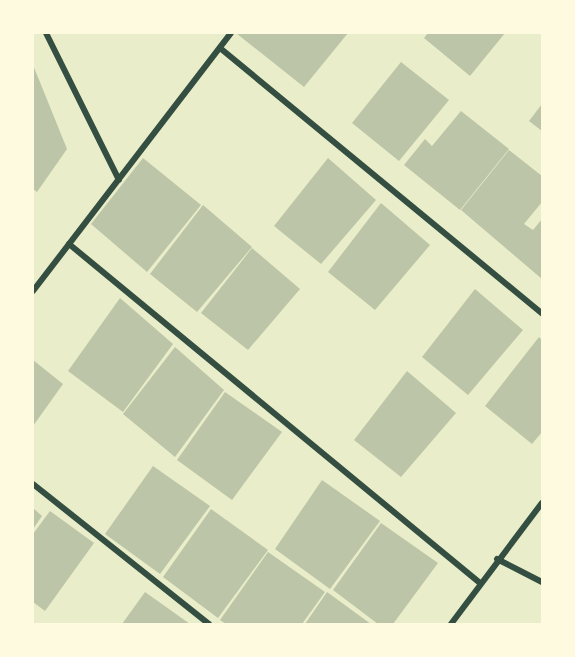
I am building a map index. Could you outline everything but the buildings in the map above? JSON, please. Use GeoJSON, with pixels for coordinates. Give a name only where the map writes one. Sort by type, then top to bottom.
{"type":"FeatureCollection","features":[{"type":"Feature","properties":{"kind":"street"},"geometry":{"type":"LineString","coordinates":[[46,33],[119,180]]}},
{"type":"Feature","properties":{"kind":"street"},"geometry":{"type":"LineString","coordinates":[[33,291],[231,33]]}},
{"type":"Feature","properties":{"kind":"street"},"geometry":{"type":"LineString","coordinates":[[220,48],[542,313]]}},
{"type":"Feature","properties":{"kind":"street"},"geometry":{"type":"LineString","coordinates":[[69,244],[480,583]]}},
{"type":"Feature","properties":{"kind":"street"},"geometry":{"type":"LineString","coordinates":[[33,484],[208,624]]}},
{"type":"Feature","properties":{"kind":"street"},"geometry":{"type":"LineString","coordinates":[[451,624],[497,559],[542,503]]}},
{"type":"Feature","properties":{"kind":"street"},"geometry":{"type":"LineString","coordinates":[[497,559],[542,582]]}}]}
